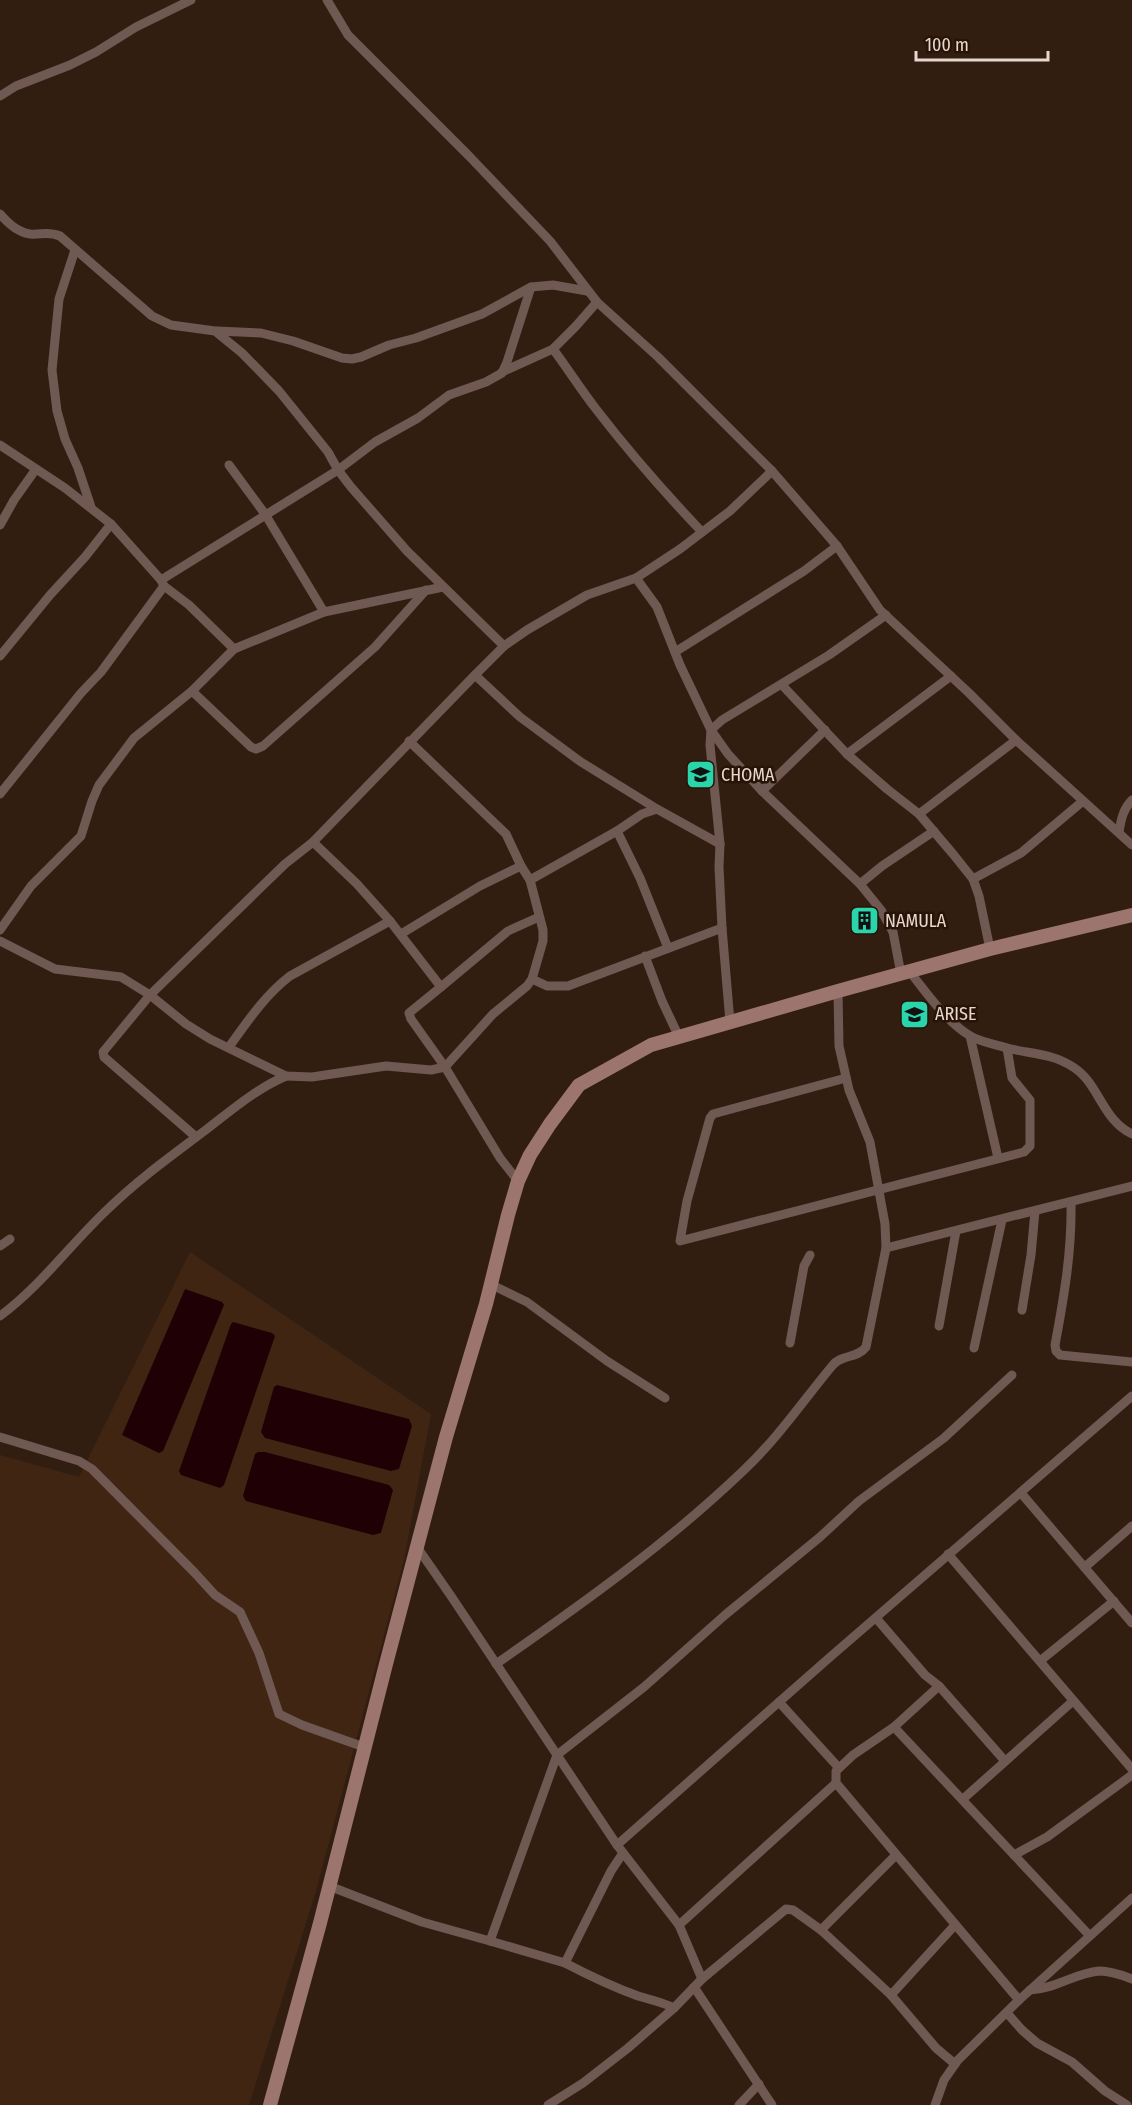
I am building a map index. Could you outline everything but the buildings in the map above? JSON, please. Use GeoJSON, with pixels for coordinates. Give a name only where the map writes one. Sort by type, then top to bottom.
{"type":"FeatureCollection","features":[{"type":"Feature","properties":{"kind":"street"},"geometry":{"type":"LineString","coordinates":[[0,96],[10,89],[96,52],[136,27],[191,0]]}},
{"type":"Feature","properties":{"kind":"street"},"geometry":{"type":"LineString","coordinates":[[327,0],[348,35],[550,241],[597,302],[658,357],[772,471],[837,546],[880,610],[1016,740],[1132,844]]}},
{"type":"Feature","properties":{"kind":"street"},"geometry":{"type":"LineString","coordinates":[[0,214],[15,228],[29,234],[52,232],[152,316],[171,326],[261,333],[352,359],[482,314],[531,286],[553,285],[587,291]]}},
{"type":"Feature","properties":{"kind":"street"},"geometry":{"type":"LineString","coordinates":[[75,250],[58,299],[52,370],[57,411],[65,439],[91,507]]}},
{"type":"Feature","properties":{"kind":"street"},"geometry":{"type":"LineString","coordinates":[[502,373],[531,286]]}},
{"type":"Feature","properties":{"kind":"street"},"geometry":{"type":"LineString","coordinates":[[0,794],[81,693],[101,672],[163,583],[265,514],[338,470],[375,442],[418,418],[449,395],[486,382],[545,355],[576,326],[597,302]]}},
{"type":"Feature","properties":{"kind":"street"},"geometry":{"type":"LineString","coordinates":[[215,331],[242,353],[279,391],[328,452],[338,470],[407,551],[504,646]]}},
{"type":"Feature","properties":{"kind":"street"},"geometry":{"type":"LineString","coordinates":[[553,349],[595,408],[702,532]]}},
{"type":"Feature","properties":{"kind":"street"},"geometry":{"type":"LineString","coordinates":[[0,445],[91,507],[111,524],[163,583],[234,649]]}},
{"type":"Feature","properties":{"kind":"street"},"geometry":{"type":"LineString","coordinates":[[229,465],[265,514],[324,612]]}},
{"type":"Feature","properties":{"kind":"street"},"geometry":{"type":"LineString","coordinates":[[0,525],[36,469]]}},
{"type":"Feature","properties":{"kind":"street"},"geometry":{"type":"LineString","coordinates":[[196,1137],[103,1055],[114,1038],[150,995],[285,864],[313,842],[504,646],[587,594],[636,578],[730,511],[772,471]]}},
{"type":"Feature","properties":{"kind":"street"},"geometry":{"type":"LineString","coordinates":[[0,657],[111,524]]}},
{"type":"Feature","properties":{"kind":"street"},"geometry":{"type":"LineString","coordinates":[[675,652],[813,565],[837,546]]}},
{"type":"Feature","properties":{"kind":"street"},"geometry":{"type":"LineString","coordinates":[[636,578],[657,607],[680,665],[711,730],[728,754],[762,791],[860,884],[888,921],[905,972],[951,1021],[970,1036],[1007,1048],[1039,1053],[1071,1065],[1083,1074],[1111,1118],[1125,1131],[1132,1134]]}},
{"type":"Feature","properties":{"kind":"street"},"geometry":{"type":"LineString","coordinates":[[0,930],[31,886],[81,836],[99,785],[123,751],[149,724],[192,691],[234,649],[324,612],[443,587]]}},
{"type":"Feature","properties":{"kind":"street"},"geometry":{"type":"LineString","coordinates":[[192,691],[251,747],[256,749],[263,746],[375,647],[426,590]]}},
{"type":"Feature","properties":{"kind":"street"},"geometry":{"type":"LineString","coordinates":[[730,1022],[722,928],[720,844],[710,745],[711,730],[722,720],[829,656],[886,615]]}},
{"type":"Feature","properties":{"kind":"street"},"geometry":{"type":"LineString","coordinates":[[475,675],[520,717],[581,762],[720,844]]}},
{"type":"Feature","properties":{"kind":"street"},"geometry":{"type":"LineString","coordinates":[[847,754],[951,676]]}},
{"type":"Feature","properties":{"kind":"street"},"geometry":{"type":"LineString","coordinates":[[782,685],[847,754],[919,814],[972,879],[979,896],[990,949]]}},
{"type":"Feature","properties":{"kind":"street"},"geometry":{"type":"LineString","coordinates":[[762,791],[825,730]]}},
{"type":"Feature","properties":{"kind":"street"},"geometry":{"type":"LineString","coordinates":[[919,814],[1016,740]]}},
{"type":"Feature","properties":{"kind":"street"},"geometry":{"type":"LineString","coordinates":[[0,941],[55,969],[121,977],[150,995],[186,1024],[210,1039],[286,1076],[312,1077],[386,1066],[431,1070],[445,1067],[493,1014],[527,986],[543,941],[530,880],[506,834],[410,741]]}},
{"type":"Feature","properties":{"kind":"street"},"geometry":{"type":"LineString","coordinates":[[1119,832],[1126,806],[1132,800]]}},
{"type":"Feature","properties":{"kind":"street"},"geometry":{"type":"LineString","coordinates":[[972,879],[1021,853],[1083,801]]}},
{"type":"Feature","properties":{"kind":"street"},"geometry":{"type":"LineString","coordinates":[[530,880],[617,831],[642,814],[657,808]]}},
{"type":"Feature","properties":{"kind":"street"},"geometry":{"type":"LineString","coordinates":[[617,831],[640,878],[668,948]]}},
{"type":"Feature","properties":{"kind":"street"},"geometry":{"type":"LineString","coordinates":[[860,884],[882,866],[934,831]]}},
{"type":"Feature","properties":{"kind":"street"},"geometry":{"type":"LineString","coordinates":[[313,842],[357,884],[390,921],[441,987]]}},
{"type":"Feature","properties":{"kind":"street"},"geometry":{"type":"LineString","coordinates":[[400,934],[480,886],[521,866]]}},
{"type":"Feature","properties":{"kind":"street"},"geometry":{"type":"LineString","coordinates":[[270,2105],[501,1237],[518,1181],[535,1147],[579,1085],[651,1045],[990,949],[1132,915]]}},
{"type":"Feature","properties":{"kind":"street"},"geometry":{"type":"LineString","coordinates":[[518,1181],[477,1124],[445,1067],[411,1019],[410,1013],[508,931],[539,917]]}},
{"type":"Feature","properties":{"kind":"street"},"geometry":{"type":"LineString","coordinates":[[229,1047],[279,984],[390,921]]}},
{"type":"Feature","properties":{"kind":"street"},"geometry":{"type":"LineString","coordinates":[[531,979],[547,986],[568,986],[722,928]]}},
{"type":"Feature","properties":{"kind":"street"},"geometry":{"type":"LineString","coordinates":[[645,956],[679,1037]]}},
{"type":"Feature","properties":{"kind":"street"},"geometry":{"type":"LineString","coordinates":[[496,1664],[596,1593],[668,1535],[744,1470],[766,1447],[836,1361],[862,1352],[869,1337],[886,1248],[880,1190],[870,1142],[846,1078],[839,1046],[838,991]]}},
{"type":"Feature","properties":{"kind":"street"},"geometry":{"type":"LineString","coordinates":[[970,1036],[998,1158]]}},
{"type":"Feature","properties":{"kind":"street"},"geometry":{"type":"LineString","coordinates":[[846,1078],[713,1114],[687,1201],[680,1240],[1024,1152],[1028,1149],[1030,1139],[1030,1100],[1012,1078],[1007,1048]]}},
{"type":"Feature","properties":{"kind":"street"},"geometry":{"type":"LineString","coordinates":[[0,1316],[26,1295],[110,1207],[245,1098],[286,1076]]}},
{"type":"Feature","properties":{"kind":"street"},"geometry":{"type":"LineString","coordinates":[[886,1248],[1132,1186]]}},
{"type":"Feature","properties":{"kind":"street"},"geometry":{"type":"LineString","coordinates":[[1071,1202],[1072,1234],[1066,1291],[1054,1345],[1056,1351],[1060,1355],[1132,1362]]}},
{"type":"Feature","properties":{"kind":"street"},"geometry":{"type":"LineString","coordinates":[[1022,1310],[1035,1211]]}},
{"type":"Feature","properties":{"kind":"street"},"geometry":{"type":"LineString","coordinates":[[974,1348],[1002,1220]]}},
{"type":"Feature","properties":{"kind":"street"},"geometry":{"type":"LineString","coordinates":[[939,1326],[956,1231]]}},
{"type":"Feature","properties":{"kind":"street"},"geometry":{"type":"LineString","coordinates":[[0,1246],[10,1239]]}},
{"type":"Feature","properties":{"kind":"street"},"geometry":{"type":"LineString","coordinates":[[790,1343],[804,1266],[810,1255]]}},
{"type":"Feature","properties":{"kind":"street"},"geometry":{"type":"LineString","coordinates":[[490,1284],[527,1302],[627,1375],[664,1398]]}},
{"type":"Feature","properties":{"kind":"street"},"geometry":{"type":"LineString","coordinates":[[490,1941],[556,1755],[644,1688],[725,1615],[820,1537],[859,1501],[944,1438],[1012,1375]]}},
{"type":"Feature","properties":{"kind":"street"},"geometry":{"type":"LineString","coordinates":[[565,1962],[620,1849],[779,1702],[1132,1396]]}},
{"type":"Feature","properties":{"kind":"street"},"geometry":{"type":"LineString","coordinates":[[0,1437],[79,1461],[92,1469],[206,1587],[240,1612],[259,1653],[279,1714],[364,1748]]}},
{"type":"Feature","properties":{"kind":"street"},"geometry":{"type":"LineString","coordinates":[[1021,1493],[1132,1623]]}},
{"type":"Feature","properties":{"kind":"street"},"geometry":{"type":"LineString","coordinates":[[1085,1567],[1132,1526]]}},
{"type":"Feature","properties":{"kind":"street"},"geometry":{"type":"LineString","coordinates":[[417,1547],[620,1849],[678,1925],[702,1980]]}},
{"type":"Feature","properties":{"kind":"street"},"geometry":{"type":"LineString","coordinates":[[948,1554],[1132,1769]]}},
{"type":"Feature","properties":{"kind":"street"},"geometry":{"type":"LineString","coordinates":[[1040,1661],[1114,1601]]}},
{"type":"Feature","properties":{"kind":"street"},"geometry":{"type":"LineString","coordinates":[[876,1618],[1005,1761]]}},
{"type":"Feature","properties":{"kind":"street"},"geometry":{"type":"LineString","coordinates":[[939,1686],[894,1727],[853,1755],[839,1768],[836,1771],[836,1783],[1019,2000]]}},
{"type":"Feature","properties":{"kind":"street"},"geometry":{"type":"LineString","coordinates":[[963,1799],[1073,1701]]}},
{"type":"Feature","properties":{"kind":"street"},"geometry":{"type":"LineString","coordinates":[[779,1702],[839,1768]]}},
{"type":"Feature","properties":{"kind":"street"},"geometry":{"type":"LineString","coordinates":[[894,1727],[1089,1935]]}},
{"type":"Feature","properties":{"kind":"street"},"geometry":{"type":"LineString","coordinates":[[1014,1855],[1047,1837],[1132,1775]]}},
{"type":"Feature","properties":{"kind":"street"},"geometry":{"type":"LineString","coordinates":[[678,1925],[836,1783]]}},
{"type":"Feature","properties":{"kind":"street"},"geometry":{"type":"LineString","coordinates":[[821,1930],[896,1855]]}},
{"type":"Feature","properties":{"kind":"street"},"geometry":{"type":"LineString","coordinates":[[329,1886],[422,1922],[565,1962],[608,1984],[674,2008]]}},
{"type":"Feature","properties":{"kind":"street"},"geometry":{"type":"LineString","coordinates":[[935,2105],[944,2080],[955,2064],[1019,2000],[1132,1898]]}},
{"type":"Feature","properties":{"kind":"street"},"geometry":{"type":"LineString","coordinates":[[548,2105],[583,2083],[628,2048],[674,2008],[694,1987],[786,1909],[793,1910],[821,1930],[891,1995],[936,2048],[955,2064]]}},
{"type":"Feature","properties":{"kind":"street"},"geometry":{"type":"LineString","coordinates":[[891,1995],[956,1925]]}},
{"type":"Feature","properties":{"kind":"street"},"geometry":{"type":"LineString","coordinates":[[1030,1990],[1042,1990],[1101,1971],[1132,1979]]}},
{"type":"Feature","properties":{"kind":"street"},"geometry":{"type":"LineString","coordinates":[[694,1987],[771,2105]]}},
{"type":"Feature","properties":{"kind":"street"},"geometry":{"type":"LineString","coordinates":[[1007,2013],[1037,2043],[1072,2062],[1105,2091],[1127,2105]]}},
{"type":"Feature","properties":{"kind":"street"},"geometry":{"type":"LineString","coordinates":[[739,2105],[759,2084]]}},
{"type":"Feature","properties":{"kind":"shaded area"},"geometry":{"type":"Polygon","coordinates":[[[190,1252],[431,1414],[404,1560],[316,1891],[249,2105],[0,2105],[0,1455],[79,1477],[190,1252]]]}},
{"type":"Feature","properties":{"kind":"shaded area"},"geometry":{"type":"Polygon","coordinates":[[[185,1289],[222,1302],[224,1305],[163,1451],[159,1453],[122,1435],[185,1289]]]}},
{"type":"Feature","properties":{"kind":"shaded area"},"geometry":{"type":"Polygon","coordinates":[[[233,1322],[272,1333],[275,1336],[224,1485],[220,1488],[181,1475],[179,1471],[233,1322]]]}},
{"type":"Feature","properties":{"kind":"shaded area"},"geometry":{"type":"Polygon","coordinates":[[[277,1385],[409,1419],[412,1426],[399,1469],[391,1471],[265,1438],[261,1432],[274,1387],[277,1385]]]}},
{"type":"Feature","properties":{"kind":"shaded area"},"geometry":{"type":"Polygon","coordinates":[[[258,1452],[389,1485],[393,1490],[381,1533],[373,1535],[246,1501],[243,1496],[255,1454],[258,1452]]]}},
{"type":"Feature","properties":{"kind":"place","name":"CHOMA"},"geometry":{"type":"Point","coordinates":[700,775]}},
{"type":"Feature","properties":{"kind":"place","name":"NAMULA"},"geometry":{"type":"Point","coordinates":[864,921]}},
{"type":"Feature","properties":{"kind":"place","name":"ARISE"},"geometry":{"type":"Point","coordinates":[914,1014]}}]}
